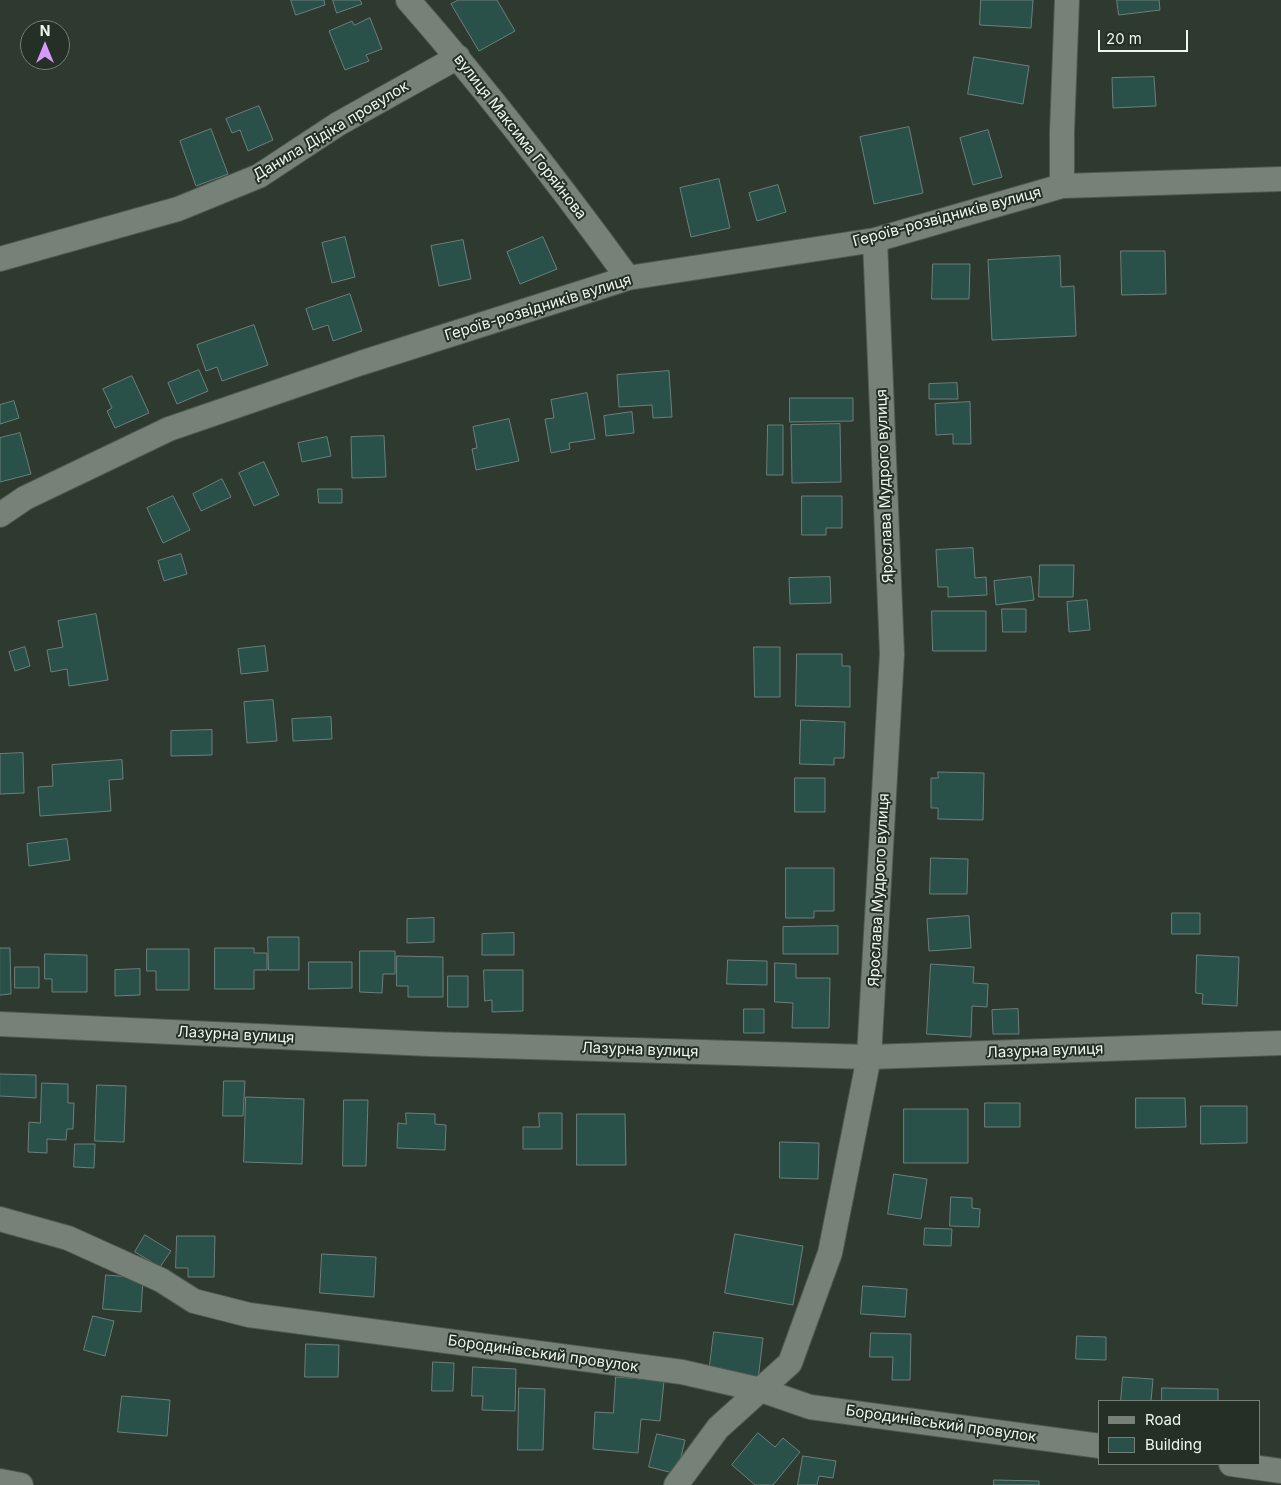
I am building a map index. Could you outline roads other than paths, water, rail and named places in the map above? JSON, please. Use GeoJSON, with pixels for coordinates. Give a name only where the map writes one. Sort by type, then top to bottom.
{"type":"FeatureCollection","features":[{"type":"Feature","properties":{"kind":"street","name":"вулиця Максима Горяйнова"},"geometry":{"type":"LineString","coordinates":[[408,0],[458,57],[562,187],[628,278]]}},
{"type":"Feature","properties":{"kind":"street"},"geometry":{"type":"LineString","coordinates":[[1062,186],[1067,0]]}},
{"type":"Feature","properties":{"kind":"street","name":"Данила Дідіка провулок"},"geometry":{"type":"LineString","coordinates":[[0,259],[178,209],[259,176],[338,124],[458,57]]}},
{"type":"Feature","properties":{"kind":"street","name":"Героїв-розвідників вулиця"},"geometry":{"type":"LineString","coordinates":[[0,516],[25,498],[169,429],[361,363],[628,278],[875,240],[1062,186],[1281,180]]}},
{"type":"Feature","properties":{"kind":"street","name":"Ярослава Мудрого вулиця"},"geometry":{"type":"LineString","coordinates":[[676,1485],[718,1428],[790,1363],[830,1253],[869,1057],[892,654],[875,240]]}},
{"type":"Feature","properties":{"kind":"street","name":"Лазурна вулиця"},"geometry":{"type":"LineString","coordinates":[[0,1024],[429,1044],[869,1057],[1281,1043]]}},
{"type":"Feature","properties":{"kind":"street","name":"Бородинівський провулок"},"geometry":{"type":"LineString","coordinates":[[0,1218],[68,1238],[161,1280],[194,1301],[249,1315],[682,1372],[761,1390],[810,1407],[1098,1446]]}},
{"type":"Feature","properties":{"kind":"street"},"geometry":{"type":"LineString","coordinates":[[1239,1465],[1281,1470]]}},
{"type":"Feature","properties":{"kind":"street"},"geometry":{"type":"LineString","coordinates":[[0,1481],[21,1485]]}}]}
